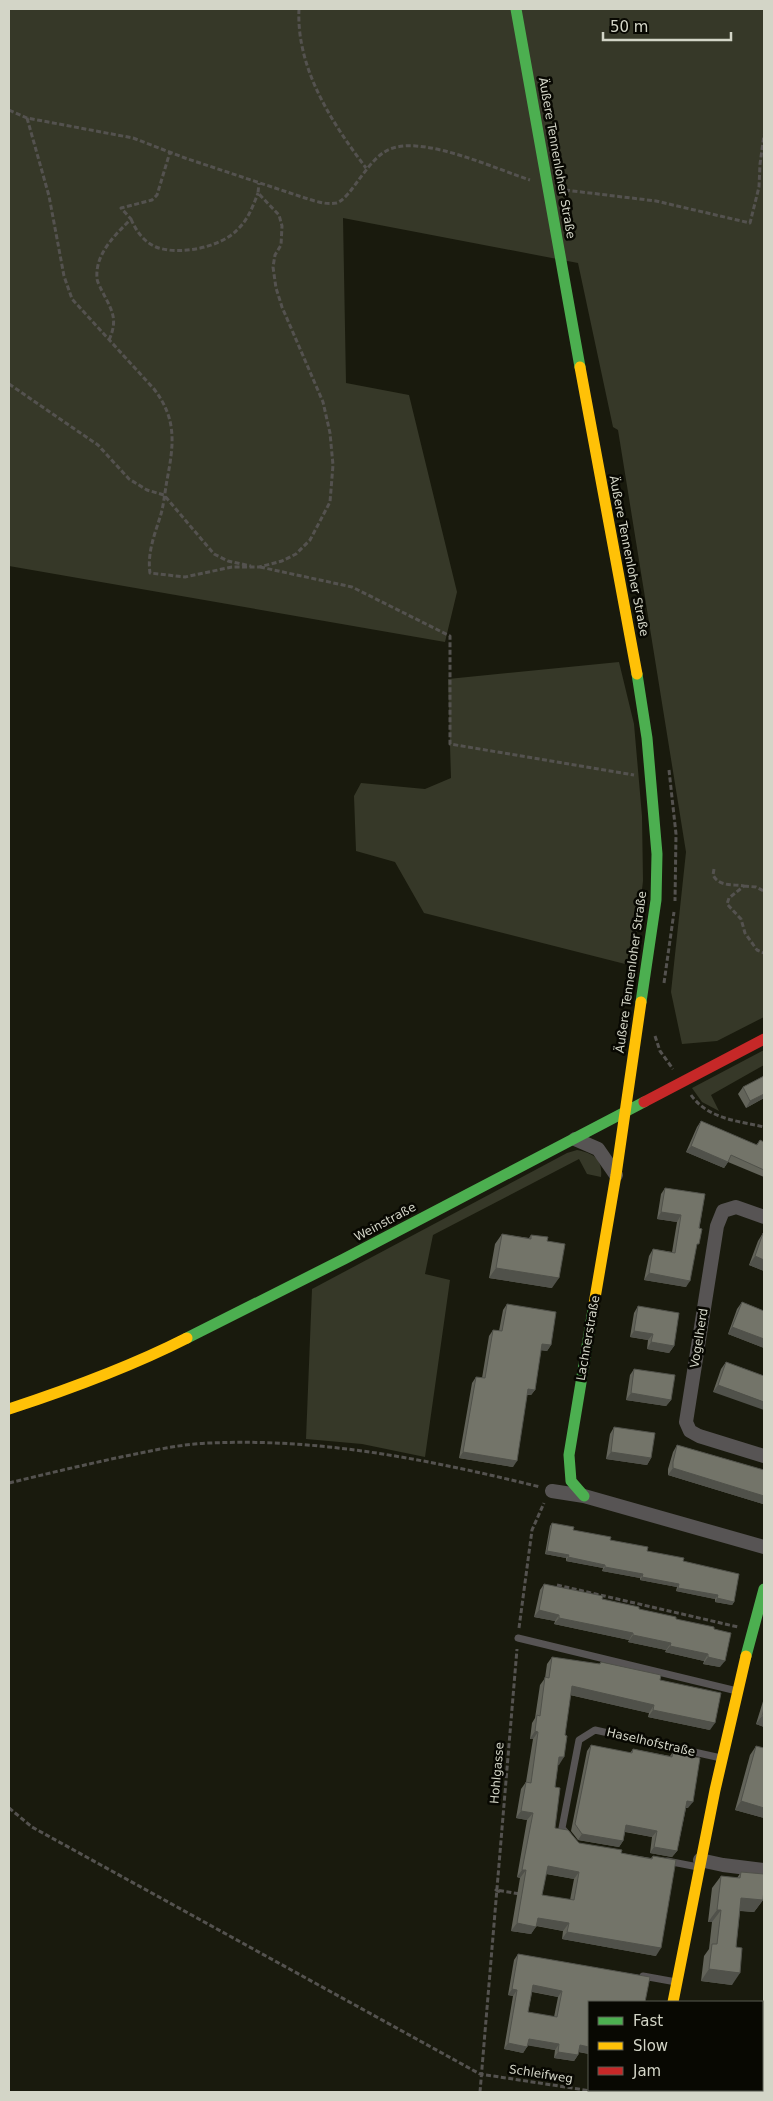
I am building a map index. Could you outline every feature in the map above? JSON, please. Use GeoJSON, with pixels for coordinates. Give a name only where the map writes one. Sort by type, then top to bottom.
{"type":"FeatureCollection","features":[{"type":"Feature","properties":{"kind":"street","name":"Äußere Tennenloher Straße"},"geometry":{"type":"LineString","coordinates":[[516,9],[632,647],[651,778],[658,854],[656,900],[625,1112]]}},
{"type":"Feature","properties":{"kind":"street","name":"Weinstraße"},"geometry":{"type":"LineString","coordinates":[[9,1409],[61,1392],[154,1355],[344,1259],[764,1039]]}},
{"type":"Feature","properties":{"kind":"street","name":"Lachnerstraße"},"geometry":{"type":"LineString","coordinates":[[584,1496],[570,1481],[568,1455],[625,1112]]}},
{"type":"Feature","properties":{"kind":"street"},"geometry":{"type":"LineString","coordinates":[[575,1139],[598,1149],[616,1175]]}},
{"type":"Feature","properties":{"kind":"street","name":"Vogelherd"},"geometry":{"type":"LineString","coordinates":[[764,1217],[736,1207],[723,1211],[717,1226],[686,1422],[690,1431],[699,1436],[764,1456]]}},
{"type":"Feature","properties":{"kind":"street"},"geometry":{"type":"LineString","coordinates":[[552,1491],[584,1496],[764,1547]]}},
{"type":"Feature","properties":{"kind":"street"},"geometry":{"type":"LineString","coordinates":[[673,2001],[722,1758],[737,1691],[764,1591]]}},
{"type":"Feature","properties":{"kind":"street"},"geometry":{"type":"LineString","coordinates":[[700,1864],[764,1870]]}},
{"type":"Feature","properties":{"kind":"lane"},"geometry":{"type":"LineString","coordinates":[[518,1638],[737,1691]]}},
{"type":"Feature","properties":{"kind":"lane","name":"Haselhofstraße"},"geometry":{"type":"LineString","coordinates":[[571,1839],[562,1828],[578,1740],[596,1730],[722,1758]]}},
{"type":"Feature","properties":{"kind":"lane"},"geometry":{"type":"LineString","coordinates":[[661,1860],[700,1864]]}},
{"type":"Feature","properties":{"kind":"lane"},"geometry":{"type":"LineString","coordinates":[[638,1975],[677,1982]]}},
{"type":"Feature","properties":{"kind":"path"},"geometry":{"type":"LineString","coordinates":[[299,9],[298,18],[304,57],[317,92],[350,147],[366,168]]}},
{"type":"Feature","properties":{"kind":"path"},"geometry":{"type":"LineString","coordinates":[[9,110],[27,118],[133,138],[259,183],[325,203],[337,203],[346,196],[366,168],[392,148],[409,146],[458,156],[549,186],[656,201],[750,224],[759,187],[764,135]]}},
{"type":"Feature","properties":{"kind":"path"},"geometry":{"type":"LineString","coordinates":[[27,118],[49,196],[68,290],[72,299],[154,389],[164,402],[169,414],[173,452],[149,554],[150,574],[185,577],[232,568],[259,567],[296,554],[310,540],[330,502],[333,465],[330,433],[322,402],[282,307],[276,288],[273,267],[275,256],[281,245],[282,226],[279,215],[258,193]]}},
{"type":"Feature","properties":{"kind":"path"},"geometry":{"type":"LineString","coordinates":[[170,152],[158,195],[152,200],[121,208],[131,219],[144,240],[156,247],[187,251],[214,245],[237,231],[249,214],[258,193],[259,183]]}},
{"type":"Feature","properties":{"kind":"path"},"geometry":{"type":"LineString","coordinates":[[109,340],[114,329],[115,317],[97,279],[100,260],[105,248],[131,219]]}},
{"type":"Feature","properties":{"kind":"path"},"geometry":{"type":"LineString","coordinates":[[9,384],[98,445],[129,479],[147,490],[164,495],[214,554],[228,561],[352,587],[450,636],[450,744],[651,778]]}},
{"type":"Feature","properties":{"kind":"path"},"geometry":{"type":"LineString","coordinates":[[714,869],[712,875],[715,879],[727,886],[756,887],[764,891]]}},
{"type":"Feature","properties":{"kind":"path"},"geometry":{"type":"LineString","coordinates":[[744,886],[729,898],[727,904],[741,919],[746,933],[757,950],[764,953]]}},
{"type":"Feature","properties":{"kind":"path"},"geometry":{"type":"LineString","coordinates":[[683,1082],[693,1098],[706,1110],[717,1116],[764,1126]]}},
{"type":"Feature","properties":{"kind":"path"},"geometry":{"type":"LineString","coordinates":[[9,1482],[160,1449],[209,1443],[262,1443],[367,1451],[412,1458],[552,1491]]}},
{"type":"Feature","properties":{"kind":"path","name":"Hohlgasse"},"geometry":{"type":"LineString","coordinates":[[480,2092],[480,2074],[498,1891],[518,1638],[532,1530],[544,1502],[552,1491]]}},
{"type":"Feature","properties":{"kind":"path"},"geometry":{"type":"LineString","coordinates":[[557,1585],[753,1630]]}},
{"type":"Feature","properties":{"kind":"path"},"geometry":{"type":"LineString","coordinates":[[9,1808],[32,1827],[480,2074]]}},
{"type":"Feature","properties":{"kind":"path"},"geometry":{"type":"LineString","coordinates":[[498,1891],[525,1895]]}},
{"type":"Feature","properties":{"kind":"path","name":"Schleifweg"},"geometry":{"type":"LineString","coordinates":[[480,2074],[588,2090]]}},
{"type":"Feature","properties":{"kind":"green space"},"geometry":{"type":"Polygon","coordinates":[[[9,9],[764,9],[764,1017],[717,1041],[682,1044],[671,992],[686,852],[618,430],[613,427],[578,263],[343,218],[346,383],[409,395],[457,592],[445,642],[9,566],[9,9]]]}},
{"type":"Feature","properties":{"kind":"green space"},"geometry":{"type":"Polygon","coordinates":[[[619,662],[634,724],[642,816],[643,881],[633,966],[424,913],[395,862],[356,851],[354,796],[361,783],[425,789],[451,778],[448,679],[619,662]]]}},
{"type":"Feature","properties":{"kind":"green space"},"geometry":{"type":"Polygon","coordinates":[[[764,1050],[764,1065],[711,1095],[719,1111],[702,1102],[692,1088],[764,1050]]]}},
{"type":"Feature","properties":{"kind":"green space"},"geometry":{"type":"Polygon","coordinates":[[[577,1150],[593,1155],[596,1158],[599,1162],[601,1177],[587,1174],[579,1159],[433,1235],[425,1274],[450,1280],[425,1457],[362,1444],[306,1439],[312,1289],[567,1153],[577,1150]]]}},
{"type":"Feature","properties":{"kind":"building"},"geometry":{"type":"Polygon","coordinates":[[[764,1076],[764,1094],[750,1101],[743,1087],[764,1076]]]}},
{"type":"Feature","properties":{"kind":"building"},"geometry":{"type":"Polygon","coordinates":[[[701,1121],[757,1145],[760,1140],[764,1142],[764,1170],[731,1155],[728,1162],[691,1146],[701,1121]]]}},
{"type":"Feature","properties":{"kind":"building"},"geometry":{"type":"Polygon","coordinates":[[[665,1188],[705,1194],[699,1228],[702,1229],[690,1281],[649,1273],[653,1249],[675,1253],[681,1215],[661,1212],[665,1188]]]}},
{"type":"Feature","properties":{"kind":"building"},"geometry":{"type":"Polygon","coordinates":[[[764,1233],[764,1260],[755,1256],[764,1233]]]}},
{"type":"Feature","properties":{"kind":"building"},"geometry":{"type":"Polygon","coordinates":[[[502,1234],[531,1239],[531,1235],[548,1237],[547,1241],[565,1244],[559,1278],[496,1268],[502,1234]]]}},
{"type":"Feature","properties":{"kind":"building"},"geometry":{"type":"Polygon","coordinates":[[[742,1302],[764,1311],[764,1339],[732,1327],[742,1302]]]}},
{"type":"Feature","properties":{"kind":"building"},"geometry":{"type":"Polygon","coordinates":[[[507,1304],[556,1312],[551,1345],[542,1344],[535,1390],[528,1389],[517,1461],[463,1452],[476,1377],[485,1378],[493,1330],[502,1331],[507,1304]]]}},
{"type":"Feature","properties":{"kind":"building"},"geometry":{"type":"Polygon","coordinates":[[[638,1306],[679,1313],[674,1346],[651,1342],[653,1334],[634,1331],[638,1306]]]}},
{"type":"Feature","properties":{"kind":"building"},"geometry":{"type":"Polygon","coordinates":[[[726,1362],[764,1376],[764,1402],[718,1385],[726,1362]]]}},
{"type":"Feature","properties":{"kind":"building"},"geometry":{"type":"Polygon","coordinates":[[[634,1369],[675,1375],[671,1400],[631,1393],[634,1369]]]}},
{"type":"Feature","properties":{"kind":"building"},"geometry":{"type":"Polygon","coordinates":[[[614,1427],[655,1433],[651,1458],[611,1452],[614,1427]]]}},
{"type":"Feature","properties":{"kind":"building"},"geometry":{"type":"Polygon","coordinates":[[[677,1445],[764,1470],[764,1496],[673,1468],[677,1445]]]}},
{"type":"Feature","properties":{"kind":"building"},"geometry":{"type":"Polygon","coordinates":[[[552,1523],[574,1527],[573,1530],[611,1537],[610,1540],[648,1547],[647,1551],[684,1558],[683,1561],[739,1574],[734,1602],[717,1598],[718,1595],[678,1588],[679,1584],[642,1577],[643,1574],[605,1567],[605,1565],[568,1557],[569,1555],[547,1551],[552,1523]]]}},
{"type":"Feature","properties":{"kind":"building"},"geometry":{"type":"Polygon","coordinates":[[[544,1584],[603,1596],[602,1599],[639,1607],[639,1609],[676,1617],[676,1619],[714,1627],[714,1629],[731,1633],[725,1661],[708,1657],[708,1654],[670,1646],[671,1643],[559,1618],[559,1615],[539,1610],[544,1584]]]}},
{"type":"Feature","properties":{"kind":"building"},"geometry":{"type":"Polygon","coordinates":[[[552,1657],[600,1664],[601,1662],[661,1675],[660,1680],[721,1693],[715,1723],[653,1710],[654,1705],[572,1686],[564,1757],[559,1757],[555,1787],[560,1788],[555,1828],[568,1830],[579,1843],[622,1850],[621,1853],[652,1859],[653,1856],[676,1860],[661,1948],[567,1932],[569,1923],[538,1918],[536,1927],[517,1923],[526,1870],[522,1870],[533,1813],[521,1811],[526,1782],[531,1783],[538,1732],[535,1731],[537,1715],[540,1716],[545,1677],[549,1678],[552,1657]],[[548,1866],[542,1895],[574,1900],[579,1872],[548,1866]]]}},
{"type":"Feature","properties":{"kind":"building"},"geometry":{"type":"Polygon","coordinates":[[[591,1745],[632,1753],[633,1749],[672,1757],[673,1752],[700,1758],[693,1802],[687,1801],[677,1851],[654,1847],[657,1831],[626,1825],[623,1841],[582,1834],[575,1824],[591,1745]]]}},
{"type":"Feature","properties":{"kind":"building"},"geometry":{"type":"Polygon","coordinates":[[[756,1746],[764,1748],[764,1808],[741,1801],[756,1746]]]}},
{"type":"Feature","properties":{"kind":"building"},"geometry":{"type":"Polygon","coordinates":[[[741,1872],[764,1874],[764,1889],[763,1900],[741,1898],[736,1947],[742,1948],[740,1973],[709,1969],[712,1944],[717,1944],[721,1910],[717,1910],[721,1876],[740,1878],[741,1872]]]}},
{"type":"Feature","properties":{"kind":"building"},"geometry":{"type":"Polygon","coordinates":[[[518,1954],[650,1977],[645,2001],[588,2001],[588,2047],[580,2045],[578,2055],[558,2052],[559,2044],[529,2039],[527,2047],[508,2043],[517,1990],[512,1989],[518,1954]],[[533,1985],[528,2012],[557,2017],[562,1991],[533,1985]]]}},
{"type":"Feature","properties":{"kind":"building"},"geometry":{"type":"Polygon","coordinates":[[[763,2028],[764,2028],[763,2053],[763,2028]]]}},
{"type":"Feature","properties":{"kind":"traffic: fast"},"geometry":{"type":"LineString","coordinates":[[516,9],[580,367]]}},
{"type":"Feature","properties":{"kind":"traffic: fast"},"geometry":{"type":"LineString","coordinates":[[637,674],[647,738],[657,854],[656,900],[641,1002]]}},
{"type":"Feature","properties":{"kind":"traffic: fast"},"geometry":{"type":"LineString","coordinates":[[187,1338],[344,1259],[644,1102]]}},
{"type":"Feature","properties":{"kind":"traffic: fast"},"geometry":{"type":"LineString","coordinates":[[584,1496],[571,1481],[569,1455],[594,1304]]}},
{"type":"Feature","properties":{"kind":"traffic: fast"},"geometry":{"type":"LineString","coordinates":[[746,1656],[764,1589]]}},
{"type":"Feature","properties":{"kind":"traffic: slow"},"geometry":{"type":"LineString","coordinates":[[580,367],[637,674]]}},
{"type":"Feature","properties":{"kind":"traffic: slow"},"geometry":{"type":"LineString","coordinates":[[594,1304],[616,1175],[641,1002]]}},
{"type":"Feature","properties":{"kind":"traffic: slow"},"geometry":{"type":"LineString","coordinates":[[9,1409],[100,1377],[144,1359],[187,1338]]}},
{"type":"Feature","properties":{"kind":"traffic: slow"},"geometry":{"type":"LineString","coordinates":[[673,2001],[715,1790],[746,1656]]}},
{"type":"Feature","properties":{"kind":"traffic: jam"},"geometry":{"type":"LineString","coordinates":[[644,1102],[764,1039]]}}]}
